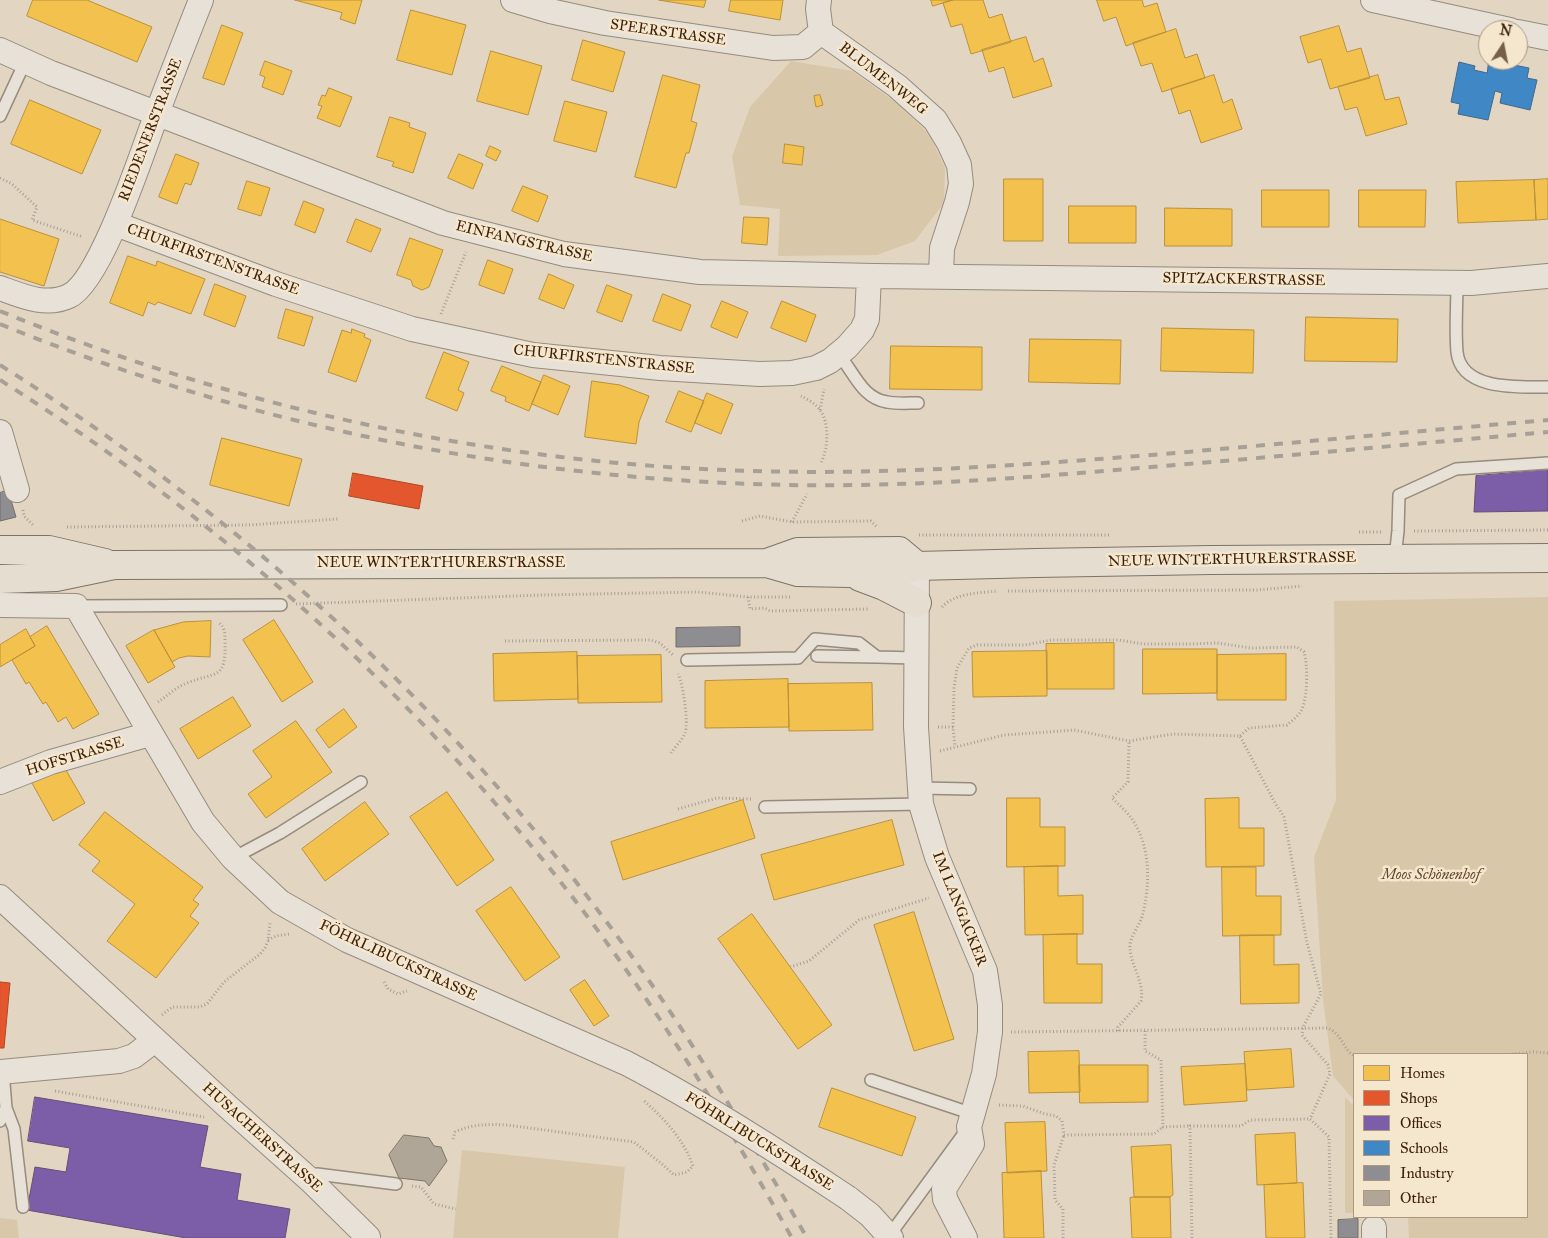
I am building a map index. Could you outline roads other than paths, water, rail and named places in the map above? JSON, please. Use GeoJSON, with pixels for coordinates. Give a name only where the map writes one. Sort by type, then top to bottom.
{"type":"FeatureCollection","features":[{"type":"Feature","properties":{"kind":"main road","name":"NEUE WINTERTHURERSTRASSE"},"geometry":{"type":"LineString","coordinates":[[0,550],[49,550],[114,565]]}},
{"type":"Feature","properties":{"kind":"main road","name":"NEUE WINTERTHURERSTRASSE"},"geometry":{"type":"LineString","coordinates":[[767,563],[798,552],[899,552],[917,566]]}},
{"type":"Feature","properties":{"kind":"main road","name":"NEUE WINTERTHURERSTRASSE"},"geometry":{"type":"LineString","coordinates":[[0,579],[56,578],[114,565],[767,563],[798,572],[898,572],[917,566],[1192,560],[1548,558]]}},
{"type":"Feature","properties":{"kind":"main road"},"geometry":{"type":"LineString","coordinates":[[849,572],[884,586],[916,609]]}},
{"type":"Feature","properties":{"kind":"street","name":"RIEDENERSTRASSE"},"geometry":{"type":"LineString","coordinates":[[0,288],[25,298],[52,302],[71,296],[83,285],[116,224],[201,0]]}},
{"type":"Feature","properties":{"kind":"street","name":"SPEERSTRASSE"},"geometry":{"type":"LineString","coordinates":[[513,0],[605,24],[773,48],[803,47],[821,32]]}},
{"type":"Feature","properties":{"kind":"street"},"geometry":{"type":"LineString","coordinates":[[819,0],[818,9],[821,32]]}},
{"type":"Feature","properties":{"kind":"street"},"geometry":{"type":"LineString","coordinates":[[1372,0],[1478,23]]}},
{"type":"Feature","properties":{"kind":"street","name":"BLUMENWEG"},"geometry":{"type":"LineString","coordinates":[[821,32],[897,86],[935,120],[950,143],[959,164],[960,184],[957,202],[942,248],[941,276]]}},
{"type":"Feature","properties":{"kind":"street"},"geometry":{"type":"LineString","coordinates":[[1528,34],[1548,38]]}},
{"type":"Feature","properties":{"kind":"street","name":"EINFANGSTRASSE"},"geometry":{"type":"LineString","coordinates":[[0,50],[25,62],[443,223],[564,254],[700,272],[941,276]]}},
{"type":"Feature","properties":{"kind":"street","name":"CHURFIRSTENSTRASSE"},"geometry":{"type":"LineString","coordinates":[[116,224],[276,284],[412,329],[533,355],[660,368],[760,374],[792,373],[816,368],[830,361],[847,347],[862,330],[866,319],[869,276]]}},
{"type":"Feature","properties":{"kind":"street","name":"SPITZACKERSTRASSE"},"geometry":{"type":"LineString","coordinates":[[941,276],[1457,283],[1548,276]]}},
{"type":"Feature","properties":{"kind":"street"},"geometry":{"type":"LineString","coordinates":[[0,432],[17,490]]}},
{"type":"Feature","properties":{"kind":"street","name":"IM LANGACKER"},"geometry":{"type":"LineString","coordinates":[[917,566],[916,658],[918,758],[921,796],[937,857],[985,971],[990,1005],[990,1032],[984,1074],[973,1115],[972,1144],[944,1190],[945,1199],[965,1238]]}},
{"type":"Feature","properties":{"kind":"street"},"geometry":{"type":"LineString","coordinates":[[0,605],[76,606]]}},
{"type":"Feature","properties":{"kind":"street","name":"FÖHRLIBUCKSTRASSE"},"geometry":{"type":"LineString","coordinates":[[76,606],[203,822],[233,858],[280,902],[347,940],[645,1073],[711,1110],[848,1198],[870,1216],[890,1237]]}},
{"type":"Feature","properties":{"kind":"street","name":"HOFSTRASSE"},"geometry":{"type":"LineString","coordinates":[[0,782],[51,762],[150,734]]}},
{"type":"Feature","properties":{"kind":"street","name":"HUSACHERSTRASSE"},"geometry":{"type":"LineString","coordinates":[[0,896],[227,1106],[310,1180],[368,1238]]}},
{"type":"Feature","properties":{"kind":"street"},"geometry":{"type":"LineString","coordinates":[[2,1083],[119,1061],[134,1056],[156,1040]]}},
{"type":"Feature","properties":{"kind":"lane"},"geometry":{"type":"LineString","coordinates":[[0,116],[25,62]]}},
{"type":"Feature","properties":{"kind":"lane"},"geometry":{"type":"LineString","coordinates":[[1457,283],[1457,354],[1466,372],[1484,383],[1548,388]]}},
{"type":"Feature","properties":{"kind":"lane"},"geometry":{"type":"LineString","coordinates":[[838,354],[867,394],[877,400],[888,402],[918,403]]}},
{"type":"Feature","properties":{"kind":"lane"},"geometry":{"type":"LineString","coordinates":[[1396,558],[1399,495],[1456,469],[1548,462]]}},
{"type":"Feature","properties":{"kind":"lane"},"geometry":{"type":"LineString","coordinates":[[76,606],[281,604]]}},
{"type":"Feature","properties":{"kind":"lane"},"geometry":{"type":"LineString","coordinates":[[682,659],[798,658],[815,639],[859,642],[877,657]]}},
{"type":"Feature","properties":{"kind":"lane"},"geometry":{"type":"LineString","coordinates":[[817,656],[916,658]]}},
{"type":"Feature","properties":{"kind":"lane"},"geometry":{"type":"LineString","coordinates":[[233,858],[280,833],[361,782]]}},
{"type":"Feature","properties":{"kind":"lane"},"geometry":{"type":"LineString","coordinates":[[765,807],[921,796],[970,789]]}},
{"type":"Feature","properties":{"kind":"lane"},"geometry":{"type":"LineString","coordinates":[[871,1080],[973,1115],[890,1237]]}},
{"type":"Feature","properties":{"kind":"lane"},"geometry":{"type":"LineString","coordinates":[[2,1083],[6,1108],[14,1129],[23,1207]]}},
{"type":"Feature","properties":{"kind":"lane"},"geometry":{"type":"LineString","coordinates":[[0,1121],[6,1108]]}},
{"type":"Feature","properties":{"kind":"lane"},"geometry":{"type":"LineString","coordinates":[[310,1180],[316,1174],[396,1184]]}},
{"type":"Feature","properties":{"kind":"railway"},"geometry":{"type":"LineString","coordinates":[[0,311],[90,346],[182,376],[275,403],[369,425],[464,443],[560,457],[656,466],[804,472],[958,468],[1163,454],[1548,420]]}},
{"type":"Feature","properties":{"kind":"railway"},"geometry":{"type":"LineString","coordinates":[[0,324],[91,359],[183,389],[276,415],[370,437],[465,455],[560,469],[656,479],[801,485],[946,482],[1091,472],[1548,432]]}},
{"type":"Feature","properties":{"kind":"railway"},"geometry":{"type":"LineString","coordinates":[[0,365],[91,425],[179,489],[262,556],[342,627],[419,702],[492,781],[562,864],[628,951],[676,1020],[721,1092],[807,1238]]}},
{"type":"Feature","properties":{"kind":"railway"},"geometry":{"type":"LineString","coordinates":[[0,380],[81,434],[160,491],[236,551],[310,614],[380,681],[448,751],[512,823],[574,899],[633,980],[716,1107],[792,1238]]}},
{"type":"Feature","properties":{"kind":"park label","name":"Moos Schönenhof"},"geometry":{"type":"Point","coordinates":[1431,875]}}]}
